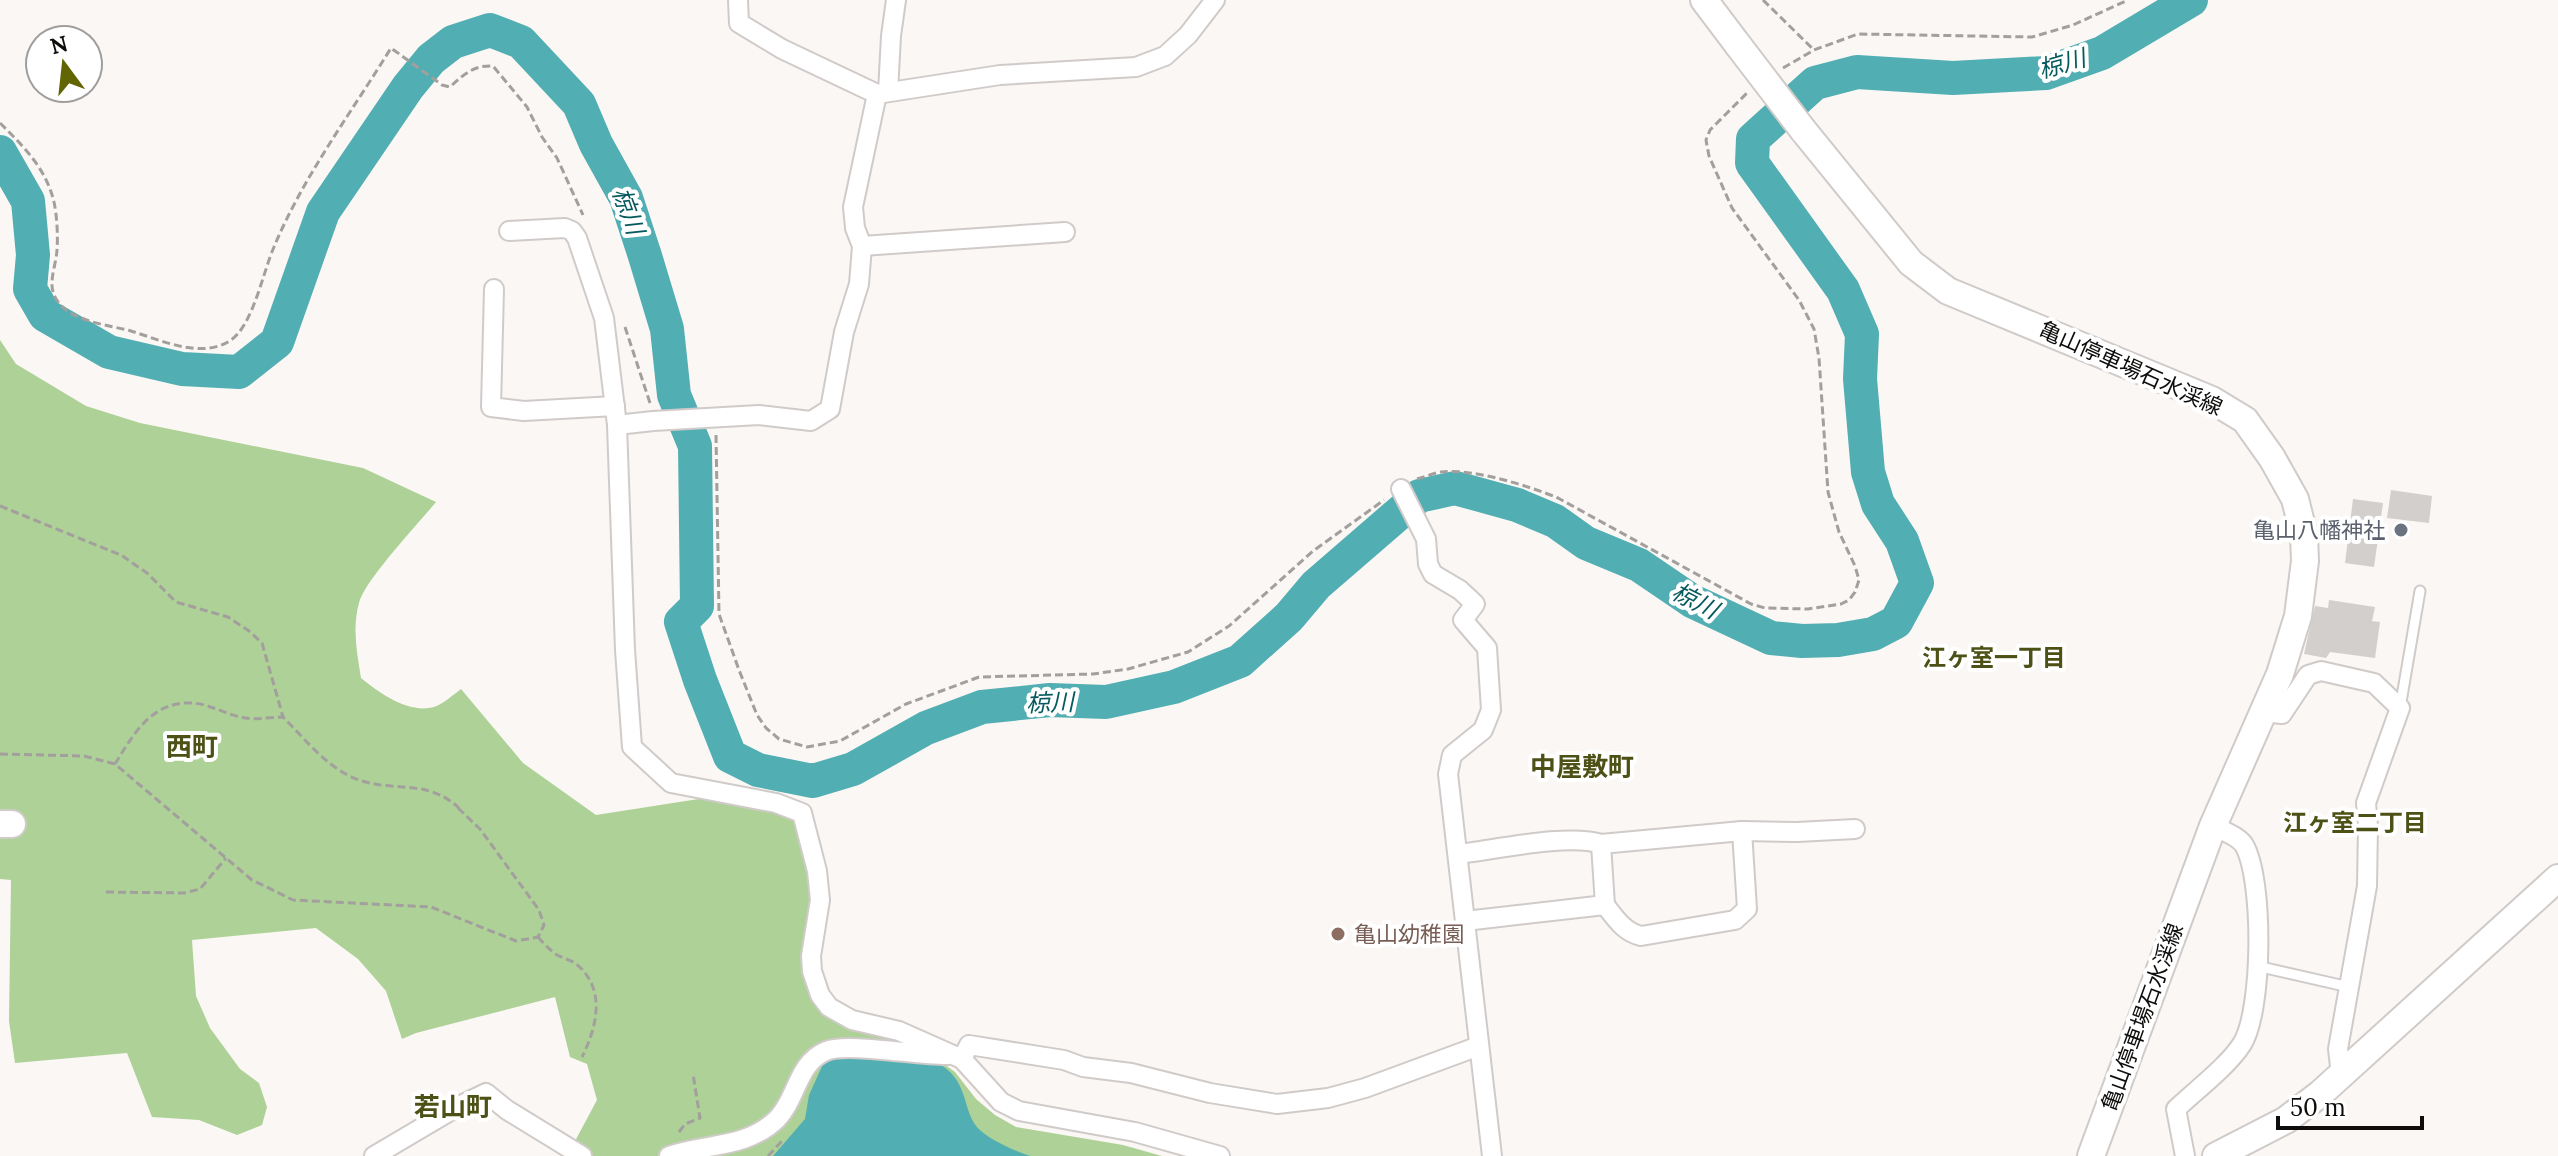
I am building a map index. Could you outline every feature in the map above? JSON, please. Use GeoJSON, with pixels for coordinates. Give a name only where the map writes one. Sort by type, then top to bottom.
{"type":"FeatureCollection","features":[{"type":"Feature","properties":{"kind":"main road","name":"亀山停車場石水渓線"},"geometry":{"type":"LineString","coordinates":[[1704,0],[1803,130],[1911,263],[1948,291],[2198,394],[2245,420],[2272,458],[2295,499],[2304,535],[2305,561],[2298,616],[2280,674],[2213,826],[2091,1156]]}},
{"type":"Feature","properties":{"kind":"main road"},"geometry":{"type":"LineString","coordinates":[[2216,1156],[2286,1120],[2341,1075],[2558,878]]}},
{"type":"Feature","properties":{"kind":"street"},"geometry":{"type":"LineString","coordinates":[[738,0],[739,23],[782,49],[882,93],[1000,75],[1136,67],[1165,56],[1188,35],[1215,0]]}},
{"type":"Feature","properties":{"kind":"street"},"geometry":{"type":"LineString","coordinates":[[617,425],[759,415],[811,421],[830,409],[844,332],[859,284],[862,246],[855,228],[853,207],[882,93],[896,0]]}},
{"type":"Feature","properties":{"kind":"street"},"geometry":{"type":"LineString","coordinates":[[509,231],[565,228],[572,231],[604,318],[617,425],[625,650],[632,747],[671,783],[776,803],[802,813],[817,871],[820,900],[811,956],[820,995],[840,1014],[899,1031],[957,1057],[1001,1102],[1019,1111],[1135,1132],[1220,1156]]}},
{"type":"Feature","properties":{"kind":"street"},"geometry":{"type":"LineString","coordinates":[[862,246],[1065,232]]}},
{"type":"Feature","properties":{"kind":"street"},"geometry":{"type":"LineString","coordinates":[[494,289],[491,407],[524,411],[615,406]]}},
{"type":"Feature","properties":{"kind":"street"},"geometry":{"type":"LineString","coordinates":[[1401,490],[1426,539],[1428,564],[1433,574],[1460,590],[1475,604],[1463,620],[1487,648],[1491,710],[1483,730],[1452,755],[1448,774],[1492,1156]]}},
{"type":"Feature","properties":{"kind":"street"},"geometry":{"type":"LineString","coordinates":[[2263,712],[2282,714],[2308,675],[2321,671],[2374,683],[2400,708],[2366,803],[2367,886],[2338,1049],[2341,1075]]}},
{"type":"Feature","properties":{"kind":"street"},"geometry":{"type":"LineString","coordinates":[[2185,1156],[2176,1109],[2241,1046],[2251,1026],[2259,947],[2249,857],[2242,841],[2213,826]]}},
{"type":"Feature","properties":{"kind":"street"},"geometry":{"type":"LineString","coordinates":[[1458,854],[1550,842],[1588,840],[1601,844],[1742,831],[1855,829]]}},
{"type":"Feature","properties":{"kind":"street"},"geometry":{"type":"LineString","coordinates":[[1601,844],[1605,905],[1621,925],[1632,934],[1641,936],[1735,920],[1747,909],[1742,831]]}},
{"type":"Feature","properties":{"kind":"street"},"geometry":{"type":"LineString","coordinates":[[1465,921],[1605,905]]}},
{"type":"Feature","properties":{"kind":"street"},"geometry":{"type":"LineString","coordinates":[[674,1154],[743,1141],[757,1134],[778,1118],[810,1062],[827,1050],[850,1048],[957,1057],[969,1045],[1064,1060],[1083,1067],[1131,1073],[1210,1093],[1277,1104],[1328,1098],[1365,1088],[1479,1046]]}},
{"type":"Feature","properties":{"kind":"street"},"geometry":{"type":"LineString","coordinates":[[374,1156],[486,1093],[507,1110],[582,1156]]}},
{"type":"Feature","properties":{"kind":"lane"},"geometry":{"type":"LineString","coordinates":[[2400,708],[2420,591]]}},
{"type":"Feature","properties":{"kind":"lane"},"geometry":{"type":"LineString","coordinates":[[2257,966],[2349,987]]}},
{"type":"Feature","properties":{"kind":"path"},"geometry":{"type":"LineString","coordinates":[[1763,0],[1814,50]]}},
{"type":"Feature","properties":{"kind":"path"},"geometry":{"type":"LineString","coordinates":[[1774,74],[1814,50],[1858,34],[2032,37],[2073,25],[2128,0]]}},
{"type":"Feature","properties":{"kind":"path"},"geometry":{"type":"LineString","coordinates":[[0,123],[37,161],[54,202],[57,250],[51,276],[59,303],[74,315],[205,350],[234,339],[244,324],[270,254],[293,207],[391,48],[442,85]]}},
{"type":"Feature","properties":{"kind":"path"},"geometry":{"type":"LineString","coordinates":[[715,416],[719,614],[757,715],[779,739],[807,747],[840,741],[906,704],[979,677],[1093,674],[1128,669],[1188,652],[1229,626],[1313,551],[1412,480],[1443,471],[1499,478],[1531,486],[1751,604],[1799,610],[1841,604],[1855,592],[1859,580],[1839,532],[1828,492],[1819,358],[1814,329],[1799,300],[1732,208],[1709,156],[1706,140],[1710,130],[1748,93]]}},
{"type":"Feature","properties":{"kind":"path"},"geometry":{"type":"LineString","coordinates":[[0,506],[121,555],[147,573],[176,602],[228,617],[249,631],[262,643],[283,717],[339,770],[382,786],[441,793],[480,829],[539,910],[544,925],[538,937]]}},
{"type":"Feature","properties":{"kind":"path"},"geometry":{"type":"LineString","coordinates":[[115,764],[138,727],[150,716],[168,707],[190,703],[248,719],[283,717]]}},
{"type":"Feature","properties":{"kind":"path"},"geometry":{"type":"LineString","coordinates":[[0,754],[84,756],[115,764],[252,880],[293,900],[431,907],[516,941],[538,937]]}},
{"type":"Feature","properties":{"kind":"path"},"geometry":{"type":"LineString","coordinates":[[106,892],[184,893],[200,889],[226,858]]}},
{"type":"Feature","properties":{"kind":"path"},"geometry":{"type":"LineString","coordinates":[[538,937],[552,951],[574,963],[589,979],[595,993],[598,1004],[592,1036],[582,1057]]}},
{"type":"Feature","properties":{"kind":"path"},"geometry":{"type":"LineString","coordinates":[[674,1154],[674,1138],[685,1124],[700,1118],[702,1113],[693,1074]]}},
{"type":"Feature","properties":{"kind":"green space"},"geometry":{"type":"Polygon","coordinates":[[[0,340],[16,364],[86,406],[140,423],[363,468],[436,502],[363,593],[357,612],[356,631],[361,678],[385,696],[415,708],[437,706],[461,689],[523,763],[596,815],[705,798],[774,809],[796,822],[810,869],[813,997],[921,1047],[955,1072],[976,1099],[995,1115],[1016,1127],[1123,1145],[1162,1156],[567,1156],[597,1100],[587,1064],[570,1057],[555,997],[402,1039],[386,991],[358,959],[316,928],[192,940],[196,996],[210,1028],[240,1069],[259,1083],[267,1107],[262,1125],[237,1135],[199,1120],[152,1117],[127,1053],[15,1063],[9,1021],[11,880],[0,879],[0,340]]]}},
{"type":"Feature","properties":{"kind":"water"},"geometry":{"type":"Polygon","coordinates":[[[847,1054],[905,1056],[934,1061],[954,1077],[970,1115],[981,1131],[1005,1146],[1031,1156],[773,1156],[805,1119],[809,1095],[824,1062],[847,1054]]]}},
{"type":"Feature","properties":{"kind":"building"},"geometry":{"type":"Polygon","coordinates":[[[2391,490],[2432,496],[2429,523],[2387,518],[2391,490]]]}},
{"type":"Feature","properties":{"kind":"building"},"geometry":{"type":"Polygon","coordinates":[[[2353,499],[2383,503],[2374,567],[2345,563],[2353,499]]]}},
{"type":"Feature","properties":{"kind":"building"},"geometry":{"type":"Polygon","coordinates":[[[2329,600],[2375,607],[2372,621],[2380,622],[2375,658],[2330,652],[2326,658],[2304,654],[2315,606],[2328,608],[2329,600]]]}},
{"type":"Feature","properties":{"kind":"waterway","name":"椋川"},"geometry":{"type":"LineString","coordinates":[[0,152],[28,201],[33,255],[30,289],[45,315],[109,352],[182,369],[239,372],[277,342],[323,212],[408,87],[431,59],[453,42],[490,30],[521,42],[579,104],[596,144],[626,198],[667,329],[674,395],[695,446],[697,606],[681,622],[730,756],[758,770],[813,781],[853,769],[926,728],[982,707],[1050,700],[1106,702],[1174,687],[1240,661],[1289,617],[1316,585],[1419,496],[1455,488],[1517,505],[1555,521],[1586,543],[1639,565],[1692,601],[1771,638],[1838,640],[1873,634],[1896,622],[1917,583],[1902,541],[1878,504],[1868,472],[1860,379],[1862,334],[1843,290],[1752,163],[1753,139],[1815,83],[1857,72],[1953,78],[2046,73],[2102,53],[2191,0]]}},
{"type":"Feature","properties":{"kind":"place","name":"亀山八幡神社"},"geometry":{"type":"Point","coordinates":[2401,530]}},
{"type":"Feature","properties":{"kind":"place","name":"亀山幼稚園"},"geometry":{"type":"Point","coordinates":[1338,934]}},
{"type":"Feature","properties":{"kind":"district","name":"江ヶ室一丁目"},"geometry":{"type":"Point","coordinates":[1994,658]}},
{"type":"Feature","properties":{"kind":"district","name":"西町"},"geometry":{"type":"Point","coordinates":[192,747]}},
{"type":"Feature","properties":{"kind":"district","name":"中屋敷町"},"geometry":{"type":"Point","coordinates":[1582,767]}},
{"type":"Feature","properties":{"kind":"district","name":"江ヶ室二丁目"},"geometry":{"type":"Point","coordinates":[2355,823]}},
{"type":"Feature","properties":{"kind":"district","name":"若山町"},"geometry":{"type":"Point","coordinates":[453,1107]}}]}
